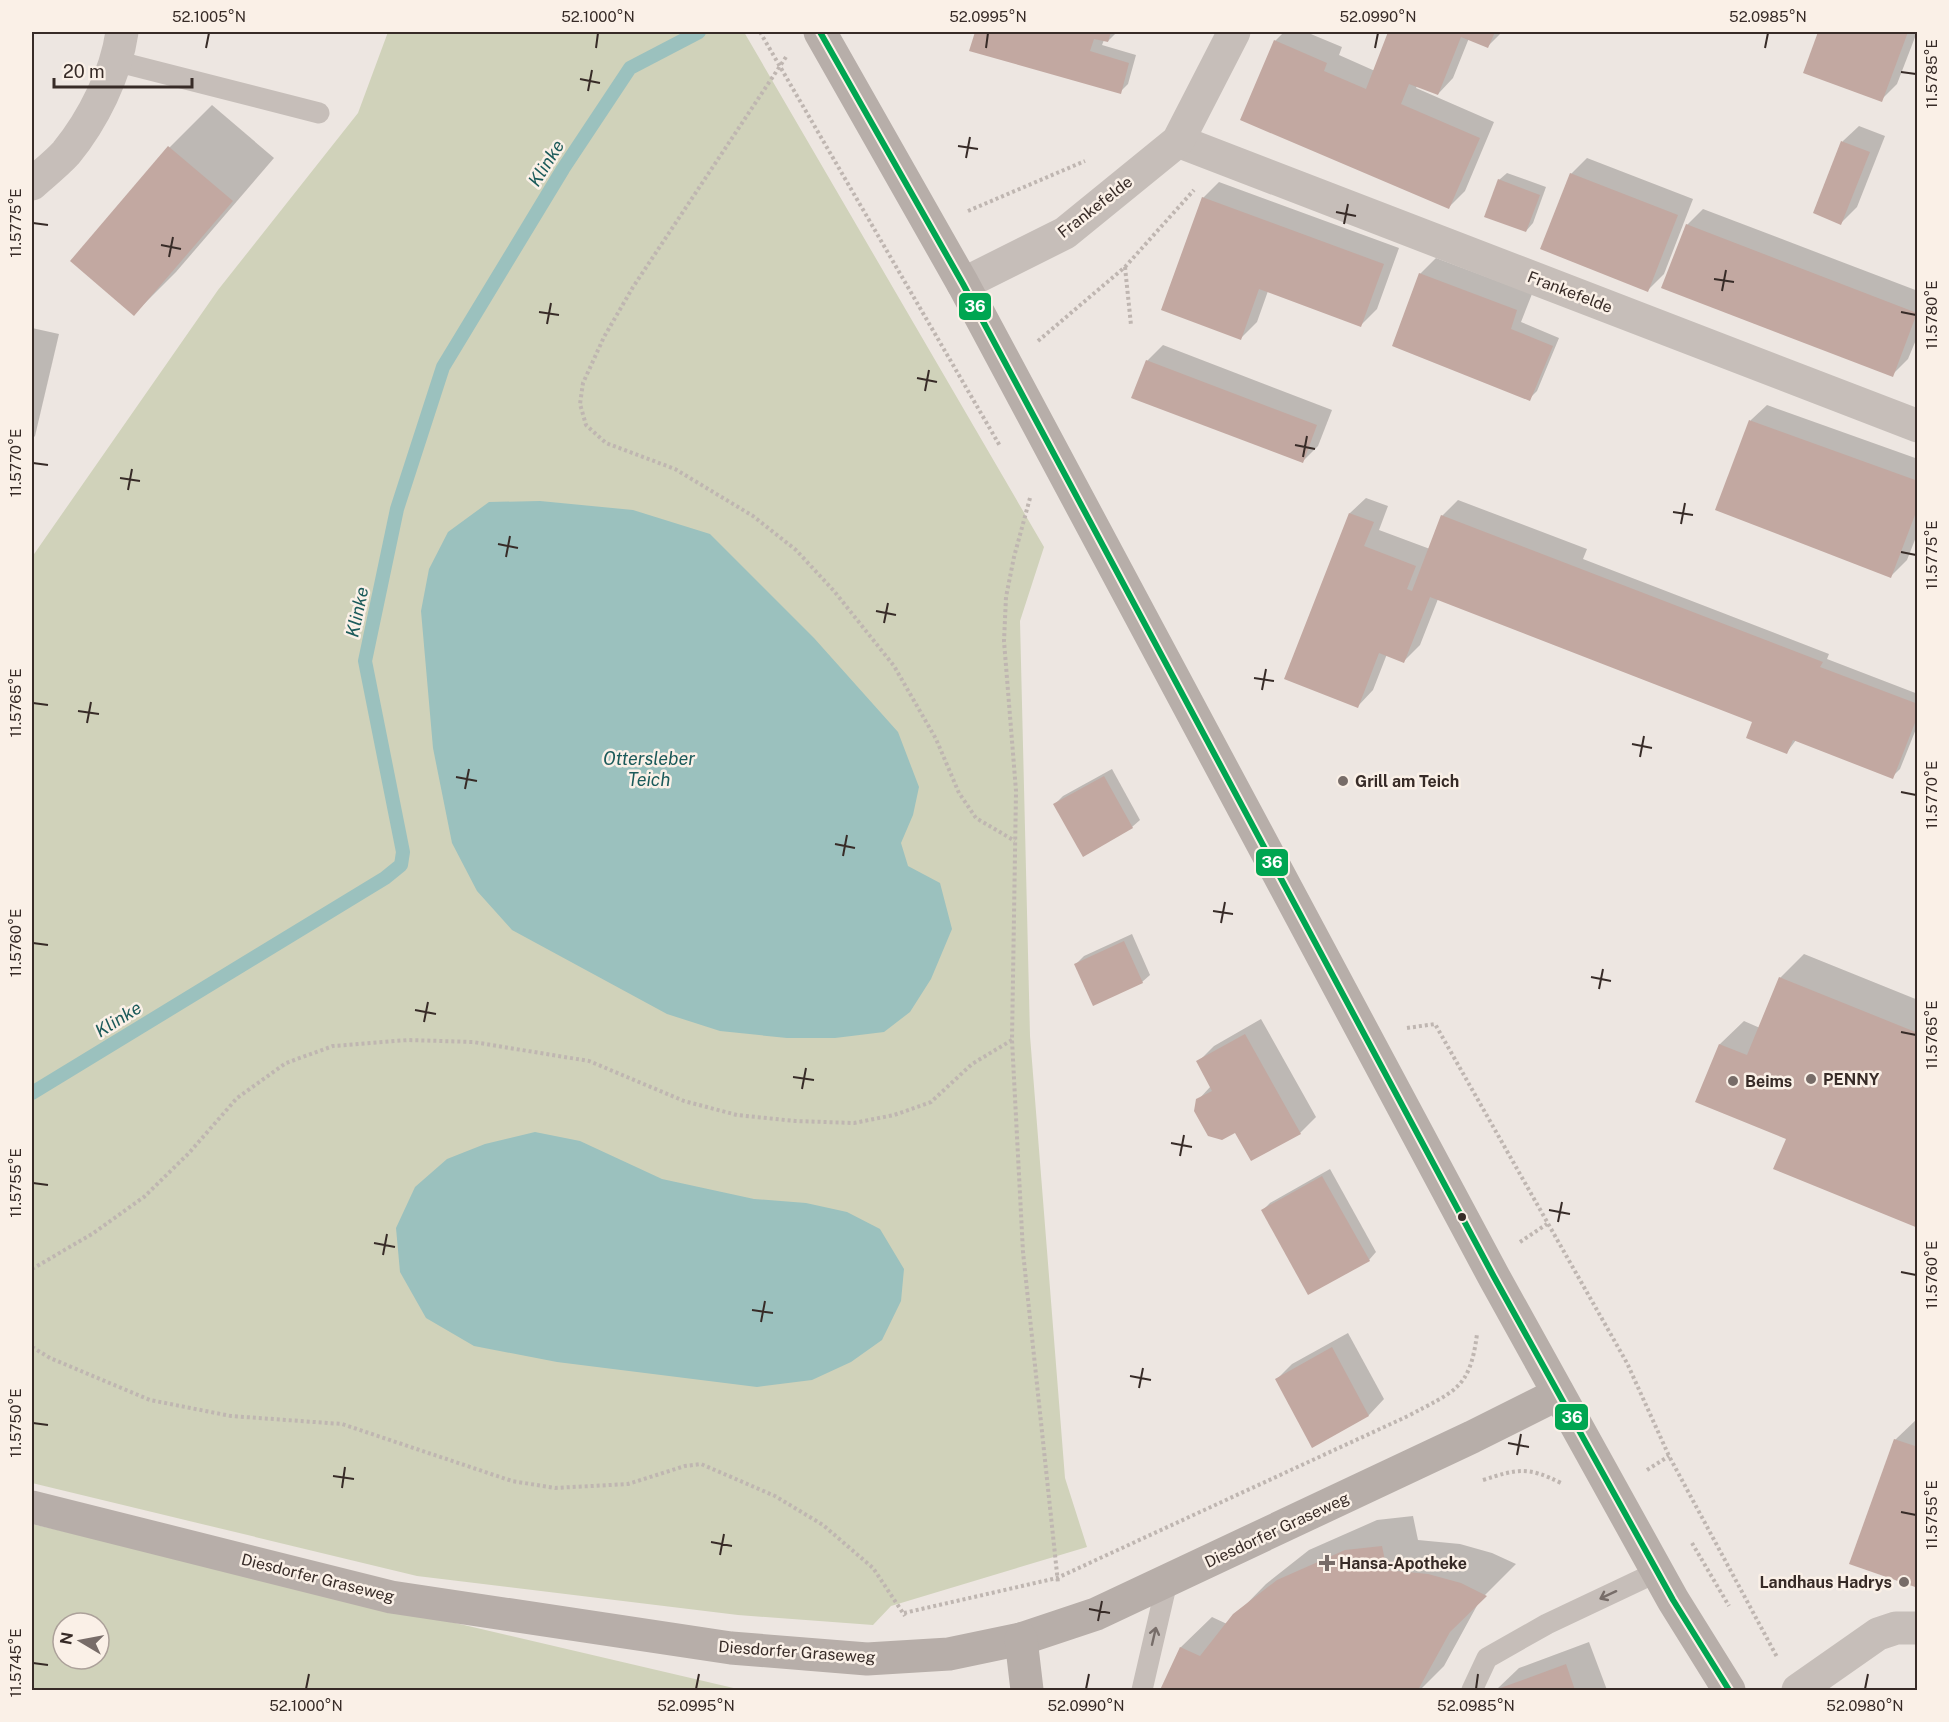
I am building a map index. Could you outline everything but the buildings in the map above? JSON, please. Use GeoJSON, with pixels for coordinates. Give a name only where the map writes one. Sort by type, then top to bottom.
{"type":"FeatureCollection","features":[{"type":"Feature","properties":{"kind":"main road"},"geometry":{"type":"LineString","coordinates":[[820,32],[963,284],[1558,1394],[1657,1572],[1729,1690]]}},
{"type":"Feature","properties":{"kind":"main road","name":"Diesdorfer Graseweg"},"geometry":{"type":"LineString","coordinates":[[32,1507],[391,1597],[731,1648],[867,1659],[949,1654],[1021,1639],[1069,1624],[1167,1582],[1494,1427],[1558,1394]]}},
{"type":"Feature","properties":{"kind":"main road"},"geometry":{"type":"LineString","coordinates":[[1021,1639],[1027,1690]]}},
{"type":"Feature","properties":{"kind":"street"},"geometry":{"type":"LineString","coordinates":[[1178,141],[1234,32]]}},
{"type":"Feature","properties":{"kind":"street"},"geometry":{"type":"LineString","coordinates":[[32,184],[65,154],[92,116],[119,46]]}},
{"type":"Feature","properties":{"kind":"street","name":"Frankefelde"},"geometry":{"type":"LineString","coordinates":[[963,284],[1065,233],[1178,141],[1917,426]]}},
{"type":"Feature","properties":{"kind":"street"},"geometry":{"type":"LineString","coordinates":[[1798,1690],[1878,1634],[1896,1628],[1917,1629]]}},
{"type":"Feature","properties":{"kind":"lane"},"geometry":{"type":"LineString","coordinates":[[119,46],[319,112]]}},
{"type":"Feature","properties":{"kind":"lane"},"geometry":{"type":"LineString","coordinates":[[1472,1690],[1487,1658],[1560,1618],[1657,1572]]}},
{"type":"Feature","properties":{"kind":"lane"},"geometry":{"type":"LineString","coordinates":[[1142,1690],[1167,1582]]}},
{"type":"Feature","properties":{"kind":"path"},"geometry":{"type":"LineString","coordinates":[[760,32],[1000,447]]}},
{"type":"Feature","properties":{"kind":"path"},"geometry":{"type":"LineString","coordinates":[[791,49],[633,287],[604,337],[583,383],[580,404],[583,415],[586,425],[606,443],[675,469],[753,516],[796,550],[834,591],[894,666],[936,740],[959,793],[976,819],[1016,842]]}},
{"type":"Feature","properties":{"kind":"path"},"geometry":{"type":"LineString","coordinates":[[963,214],[1093,157]]}},
{"type":"Feature","properties":{"kind":"path"},"geometry":{"type":"LineString","coordinates":[[1033,345],[1125,267],[1223,158]]}},
{"type":"Feature","properties":{"kind":"path"},"geometry":{"type":"LineString","coordinates":[[1125,267],[1131,325]]}},
{"type":"Feature","properties":{"kind":"path"},"geometry":{"type":"LineString","coordinates":[[1024,488],[1036,508]]}},
{"type":"Feature","properties":{"kind":"path"},"geometry":{"type":"LineString","coordinates":[[1030,498],[1006,597],[1005,630],[1016,791],[1012,1040],[1023,1252],[1057,1578],[1069,1624]]}},
{"type":"Feature","properties":{"kind":"path"},"geometry":{"type":"LineString","coordinates":[[1407,1028],[1436,1024],[1628,1363],[1669,1456],[1779,1661]]}},
{"type":"Feature","properties":{"kind":"path"},"geometry":{"type":"LineString","coordinates":[[32,1269],[92,1234],[144,1197],[189,1153],[237,1098],[286,1063],[333,1046],[408,1040],[473,1042],[589,1061],[684,1101],[737,1115],[795,1121],[854,1123],[894,1115],[932,1102],[972,1064],[1012,1040]]}},
{"type":"Feature","properties":{"kind":"path"},"geometry":{"type":"LineString","coordinates":[[904,1613],[1057,1578],[1408,1416],[1448,1394],[1467,1378],[1475,1354],[1478,1327]]}},
{"type":"Feature","properties":{"kind":"path"},"geometry":{"type":"LineString","coordinates":[[32,1347],[50,1359],[150,1400],[231,1416],[342,1424],[512,1481],[555,1488],[628,1484],[685,1466],[702,1464],[775,1496],[823,1525],[873,1568],[904,1613],[906,1625]]}},
{"type":"Feature","properties":{"kind":"green space"},"geometry":{"type":"Polygon","coordinates":[[[388,32],[744,32],[1044,547],[1020,621],[1030,1036],[1065,1478],[1087,1547],[891,1606],[873,1625],[738,1615],[417,1576],[32,1483],[32,557],[218,290],[358,113],[388,32]]]}},
{"type":"Feature","properties":{"kind":"green space"},"geometry":{"type":"Polygon","coordinates":[[[32,1524],[742,1690],[32,1690],[32,1524]]]}},
{"type":"Feature","properties":{"kind":"water","name":"Ottersleber Teich"},"geometry":{"type":"Polygon","coordinates":[[[540,501],[633,510],[710,534],[814,638],[898,732],[919,787],[913,815],[901,843],[908,866],[940,883],[952,929],[931,979],[910,1012],[884,1032],[835,1038],[787,1038],[720,1031],[667,1014],[512,930],[477,891],[452,843],[433,748],[421,611],[429,569],[448,532],[489,502],[540,501]]]}},
{"type":"Feature","properties":{"kind":"water"},"geometry":{"type":"Polygon","coordinates":[[[535,1132],[580,1141],[662,1179],[754,1199],[806,1203],[847,1212],[880,1229],[904,1269],[901,1301],[882,1340],[851,1362],[812,1380],[757,1387],[557,1362],[474,1346],[426,1318],[400,1272],[396,1228],[415,1187],[447,1159],[485,1144],[535,1132]]]}},
{"type":"Feature","properties":{"kind":"waterway","name":"Klinke"},"geometry":{"type":"LineString","coordinates":[[32,1093],[385,878],[401,865],[403,852],[365,661],[397,509],[443,367],[563,169],[630,68],[699,32]]}},
{"type":"Feature","properties":{"kind":"transit line","name":"36"},"geometry":{"type":"LineString","coordinates":[[820,32],[963,284],[1494,1277],[1673,1600],[1729,1690]]}},
{"type":"Feature","properties":{"kind":"place","name":"Grill am Teich"},"geometry":{"type":"Point","coordinates":[1343,781]}},
{"type":"Feature","properties":{"kind":"place","name":"PENNY"},"geometry":{"type":"Point","coordinates":[1811,1079]}},
{"type":"Feature","properties":{"kind":"place","name":"Beims"},"geometry":{"type":"Point","coordinates":[1733,1081]}},
{"type":"Feature","properties":{"kind":"place","name":"Hansa-Apotheke"},"geometry":{"type":"Point","coordinates":[1327,1563]}},
{"type":"Feature","properties":{"kind":"place","name":"Landhaus Hadrys"},"geometry":{"type":"Point","coordinates":[1904,1582]}}]}
